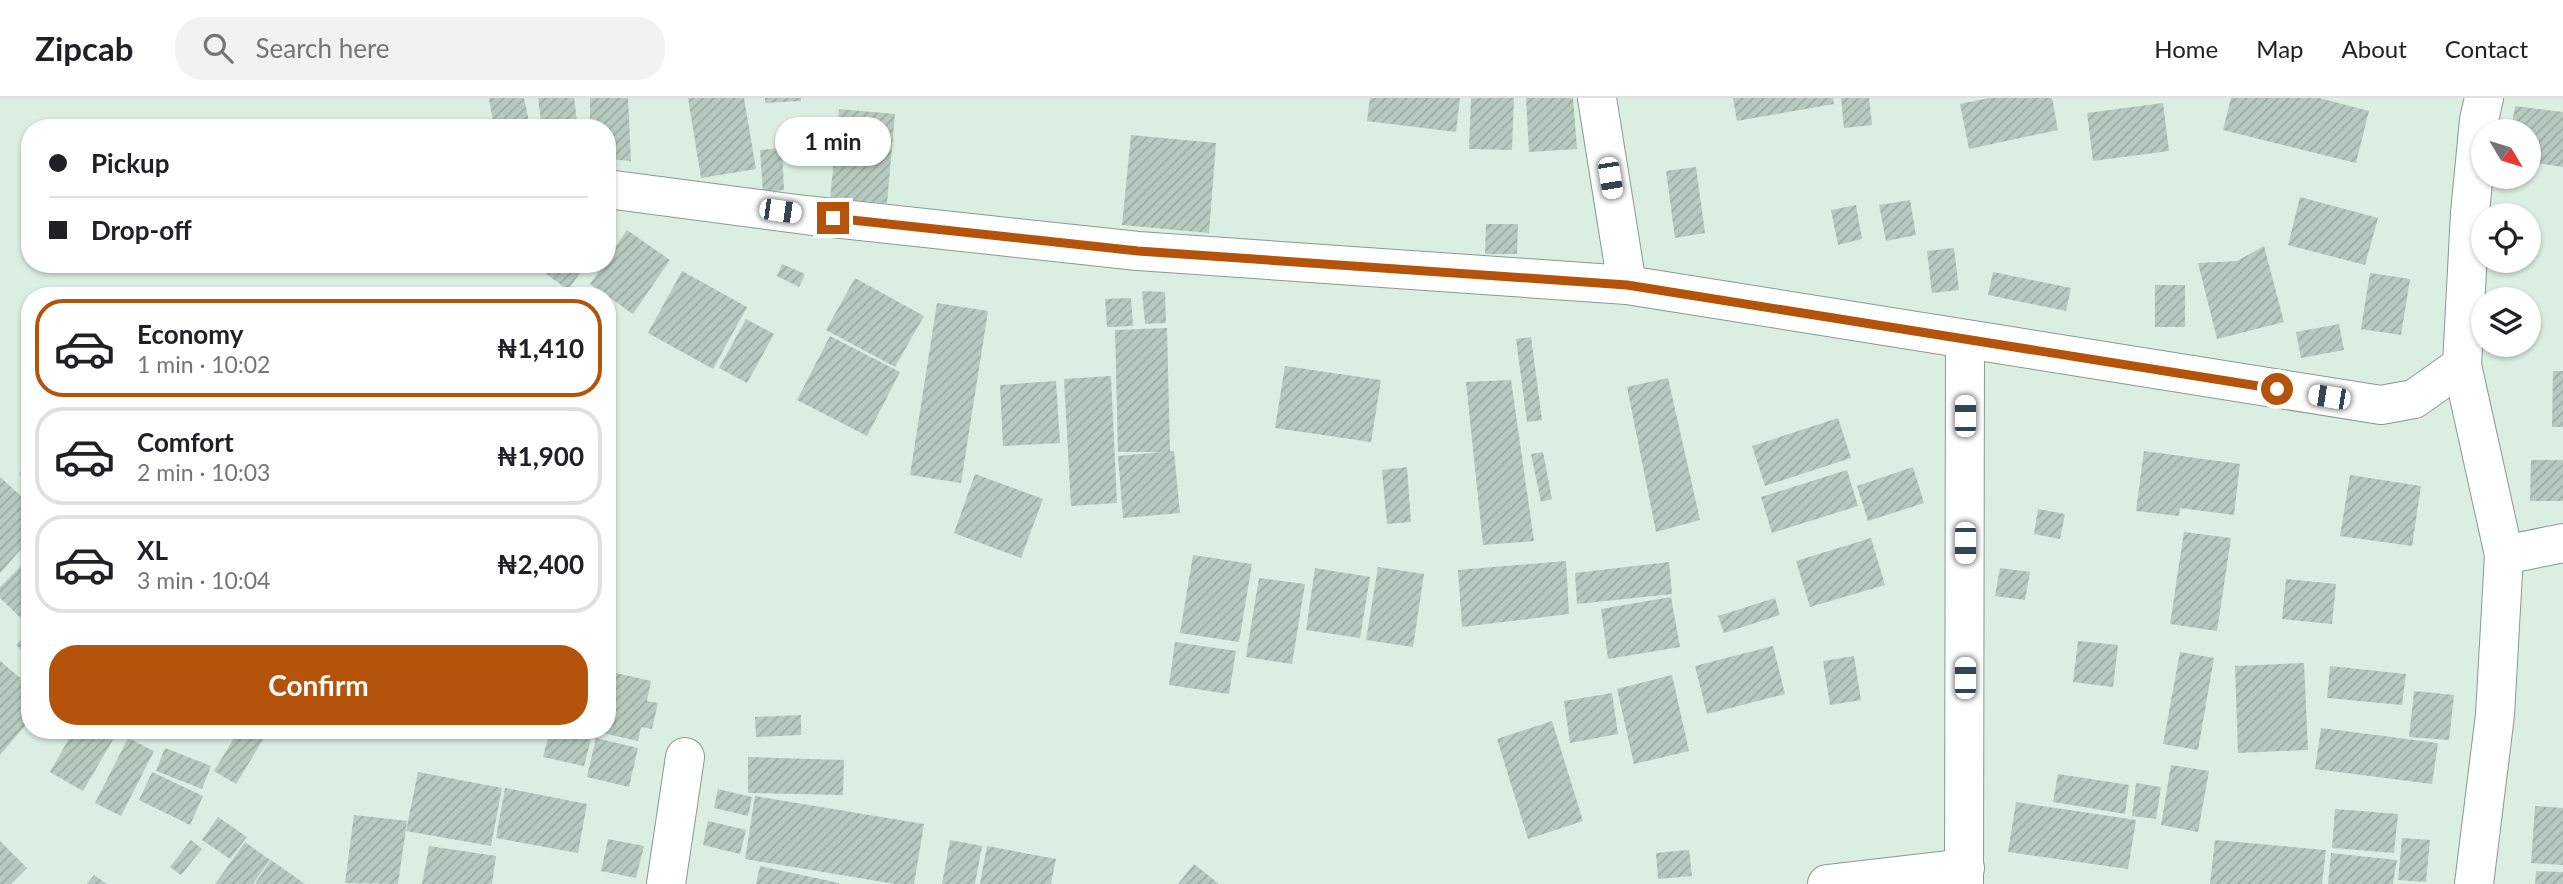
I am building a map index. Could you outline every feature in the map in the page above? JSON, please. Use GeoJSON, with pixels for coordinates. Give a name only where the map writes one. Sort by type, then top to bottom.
{"type":"FeatureCollection","features":[{"type":"Feature","properties":{"kind":"street"},"geometry":{"type":"LineString","coordinates":[[1597,98],[1627,285]]}},
{"type":"Feature","properties":{"kind":"street"},"geometry":{"type":"LineString","coordinates":[[2474,884],[2495,715],[2504,555],[2462,365],[2472,200],[2479,120],[2484,98]]}},
{"type":"Feature","properties":{"kind":"street"},"geometry":{"type":"LineString","coordinates":[[616,190],[805,215],[1138,251],[1627,285],[2381,405],[2414,399],[2471,404]]}},
{"type":"Feature","properties":{"kind":"street"},"geometry":{"type":"LineString","coordinates":[[1827,884],[1964,876],[1965,340]]}},
{"type":"Feature","properties":{"kind":"street"},"geometry":{"type":"LineString","coordinates":[[2414,399],[2462,365]]}},
{"type":"Feature","properties":{"kind":"street"},"geometry":{"type":"LineString","coordinates":[[2504,555],[2563,542]]}},
{"type":"Feature","properties":{"kind":"street"},"geometry":{"type":"LineString","coordinates":[[666,884],[685,757]]}},
{"type":"Feature","properties":{"kind":"building"},"geometry":{"type":"Polygon","coordinates":[[[489,98],[524,98],[528,119],[492,119],[489,98]]]}},
{"type":"Feature","properties":{"kind":"building"},"geometry":{"type":"Polygon","coordinates":[[[538,98],[574,98],[577,119],[541,119],[538,98]]]}},
{"type":"Feature","properties":{"kind":"building"},"geometry":{"type":"Polygon","coordinates":[[[590,98],[628,98],[631,161],[616,160],[616,119],[590,119],[590,98]]]}},
{"type":"Feature","properties":{"kind":"building"},"geometry":{"type":"Polygon","coordinates":[[[688,98],[744,98],[756,169],[701,178],[688,98]]]}},
{"type":"Feature","properties":{"kind":"building"},"geometry":{"type":"Polygon","coordinates":[[[765,98],[801,98],[801,101],[765,103],[765,98]]]}},
{"type":"Feature","properties":{"kind":"building"},"geometry":{"type":"Polygon","coordinates":[[[1370,98],[1460,98],[1456,132],[1367,121],[1370,98]]]}},
{"type":"Feature","properties":{"kind":"building"},"geometry":{"type":"Polygon","coordinates":[[[1471,98],[1514,98],[1512,150],[1469,149],[1471,98]]]}},
{"type":"Feature","properties":{"kind":"building"},"geometry":{"type":"Polygon","coordinates":[[[1526,98],[1573,98],[1577,149],[1529,152],[1526,98]]]}},
{"type":"Feature","properties":{"kind":"building"},"geometry":{"type":"Polygon","coordinates":[[[1733,98],[1833,98],[1834,104],[1737,121],[1733,98]]]}},
{"type":"Feature","properties":{"kind":"building"},"geometry":{"type":"Polygon","coordinates":[[[1841,98],[1869,98],[1872,125],[1844,128],[1841,98]]]}},
{"type":"Feature","properties":{"kind":"building"},"geometry":{"type":"Polygon","coordinates":[[[1989,98],[2052,98],[2058,130],[1969,149],[1960,104],[1989,98]]]}},
{"type":"Feature","properties":{"kind":"building"},"geometry":{"type":"Polygon","coordinates":[[[2231,98],[2319,98],[2369,111],[2356,163],[2223,130],[2231,98]]]}},
{"type":"Feature","properties":{"kind":"building"},"geometry":{"type":"Polygon","coordinates":[[[2163,103],[2169,151],[2093,161],[2087,113],[2163,103]]]}},
{"type":"Feature","properties":{"kind":"building"},"geometry":{"type":"Polygon","coordinates":[[[2515,106],[2563,112],[2563,167],[2541,164],[2541,119],[2513,119],[2515,106]]]}},
{"type":"Feature","properties":{"kind":"building"},"geometry":{"type":"Polygon","coordinates":[[[839,109],[895,114],[887,203],[830,199],[839,109]]]}},
{"type":"Feature","properties":{"kind":"building"},"geometry":{"type":"Polygon","coordinates":[[[1131,135],[1216,143],[1209,233],[1122,225],[1131,135]]]}},
{"type":"Feature","properties":{"kind":"building"},"geometry":{"type":"Polygon","coordinates":[[[782,148],[784,190],[763,192],[760,150],[782,148]]]}},
{"type":"Feature","properties":{"kind":"building"},"geometry":{"type":"Polygon","coordinates":[[[1696,167],[1705,233],[1675,238],[1666,171],[1696,167]]]}},
{"type":"Feature","properties":{"kind":"building"},"geometry":{"type":"Polygon","coordinates":[[[2300,197],[2378,218],[2365,265],[2288,245],[2300,197]]]}},
{"type":"Feature","properties":{"kind":"building"},"geometry":{"type":"Polygon","coordinates":[[[1910,200],[1916,235],[1886,241],[1879,205],[1910,200]]]}},
{"type":"Feature","properties":{"kind":"building"},"geometry":{"type":"Polygon","coordinates":[[[1856,205],[1862,239],[1838,245],[1831,210],[1856,205]]]}},
{"type":"Feature","properties":{"kind":"building"},"geometry":{"type":"Polygon","coordinates":[[[1486,224],[1518,224],[1517,254],[1485,254],[1486,224]]]}},
{"type":"Feature","properties":{"kind":"building"},"geometry":{"type":"Polygon","coordinates":[[[627,230],[670,260],[633,314],[616,302],[616,287],[594,287],[590,284],[598,273],[616,273],[616,246],[627,230]]]}},
{"type":"Feature","properties":{"kind":"building"},"geometry":{"type":"Polygon","coordinates":[[[2264,246],[2284,322],[2217,339],[2198,263],[2237,261],[2264,246]]]}},
{"type":"Feature","properties":{"kind":"building"},"geometry":{"type":"Polygon","coordinates":[[[1954,248],[1959,290],[1932,293],[1927,251],[1954,248]]]}},
{"type":"Feature","properties":{"kind":"building"},"geometry":{"type":"Polygon","coordinates":[[[782,264],[805,274],[799,287],[777,276],[782,264]]]}},
{"type":"Feature","properties":{"kind":"building"},"geometry":{"type":"Polygon","coordinates":[[[682,271],[747,307],[713,369],[648,333],[682,271]]]}},
{"type":"Feature","properties":{"kind":"building"},"geometry":{"type":"Polygon","coordinates":[[[1993,272],[2071,288],[2066,311],[1988,295],[1993,272]]]}},
{"type":"Feature","properties":{"kind":"building"},"geometry":{"type":"Polygon","coordinates":[[[545,273],[580,273],[570,287],[564,287],[545,273]]]}},
{"type":"Feature","properties":{"kind":"building"},"geometry":{"type":"Polygon","coordinates":[[[2370,273],[2410,279],[2401,335],[2361,329],[2370,273]]]}},
{"type":"Feature","properties":{"kind":"building"},"geometry":{"type":"Polygon","coordinates":[[[855,278],[924,316],[895,367],[826,330],[855,278]]]}},
{"type":"Feature","properties":{"kind":"building"},"geometry":{"type":"Polygon","coordinates":[[[2155,285],[2185,285],[2185,327],[2155,327],[2155,285]]]}},
{"type":"Feature","properties":{"kind":"building"},"geometry":{"type":"Polygon","coordinates":[[[1142,291],[1165,292],[1166,323],[1145,324],[1142,291]]]}},
{"type":"Feature","properties":{"kind":"building"},"geometry":{"type":"Polygon","coordinates":[[[1131,298],[1133,326],[1107,327],[1105,299],[1131,298]]]}},
{"type":"Feature","properties":{"kind":"building"},"geometry":{"type":"Polygon","coordinates":[[[937,303],[988,311],[961,483],[910,475],[937,303]]]}},
{"type":"Feature","properties":{"kind":"building"},"geometry":{"type":"Polygon","coordinates":[[[746,319],[774,334],[747,383],[719,368],[746,319]]]}},
{"type":"Feature","properties":{"kind":"building"},"geometry":{"type":"Polygon","coordinates":[[[2339,324],[2344,350],[2301,358],[2296,332],[2339,324]]]}},
{"type":"Feature","properties":{"kind":"building"},"geometry":{"type":"Polygon","coordinates":[[[1167,328],[1170,451],[1174,451],[1180,513],[1123,518],[1118,456],[1163,452],[1118,452],[1115,330],[1167,328]]]}},
{"type":"Feature","properties":{"kind":"building"},"geometry":{"type":"Polygon","coordinates":[[[830,336],[900,372],[867,436],[797,400],[830,336]]]}},
{"type":"Feature","properties":{"kind":"building"},"geometry":{"type":"Polygon","coordinates":[[[1531,337],[1542,420],[1527,422],[1516,339],[1531,337]]]}},
{"type":"Feature","properties":{"kind":"building"},"geometry":{"type":"Polygon","coordinates":[[[1285,366],[1381,380],[1371,442],[1275,428],[1285,366]]]}},
{"type":"Feature","properties":{"kind":"building"},"geometry":{"type":"Polygon","coordinates":[[[2553,371],[2563,371],[2563,427],[2552,427],[2553,371]]]}},
{"type":"Feature","properties":{"kind":"building"},"geometry":{"type":"Polygon","coordinates":[[[1111,376],[1117,503],[1071,506],[1064,379],[1111,376]]]}},
{"type":"Feature","properties":{"kind":"building"},"geometry":{"type":"Polygon","coordinates":[[[1668,378],[1700,520],[1656,532],[1627,387],[1668,378]]]}},
{"type":"Feature","properties":{"kind":"building"},"geometry":{"type":"Polygon","coordinates":[[[1511,380],[1534,541],[1483,545],[1466,382],[1511,380]]]}},
{"type":"Feature","properties":{"kind":"building"},"geometry":{"type":"Polygon","coordinates":[[[1056,381],[1060,443],[1003,446],[1000,385],[1056,381]]]}},
{"type":"Feature","properties":{"kind":"building"},"geometry":{"type":"Polygon","coordinates":[[[1838,418],[1851,458],[1765,486],[1752,446],[1838,418]]]}},
{"type":"Feature","properties":{"kind":"building"},"geometry":{"type":"Polygon","coordinates":[[[2144,451],[2240,464],[2234,515],[2180,508],[2179,516],[2136,511],[2144,451]]]}},
{"type":"Feature","properties":{"kind":"building"},"geometry":{"type":"Polygon","coordinates":[[[1543,452],[1552,499],[1541,502],[1531,454],[1543,452]]]}},
{"type":"Feature","properties":{"kind":"building"},"geometry":{"type":"Polygon","coordinates":[[[2531,460],[2563,460],[2563,501],[2530,501],[2531,460]]]}},
{"type":"Feature","properties":{"kind":"building"},"geometry":{"type":"Polygon","coordinates":[[[1407,467],[1411,522],[1387,524],[1382,470],[1407,467]]]}},
{"type":"Feature","properties":{"kind":"building"},"geometry":{"type":"Polygon","coordinates":[[[1913,467],[1924,503],[1868,521],[1857,486],[1913,467]]]}},
{"type":"Feature","properties":{"kind":"building"},"geometry":{"type":"Polygon","coordinates":[[[1847,470],[1858,506],[1772,533],[1761,497],[1847,470]]]}},
{"type":"Feature","properties":{"kind":"building"},"geometry":{"type":"Polygon","coordinates":[[[975,474],[1043,499],[1021,558],[954,533],[975,474]]]}},
{"type":"Feature","properties":{"kind":"building"},"geometry":{"type":"Polygon","coordinates":[[[2350,475],[2421,486],[2412,546],[2340,536],[2350,475]]]}},
{"type":"Feature","properties":{"kind":"building"},"geometry":{"type":"Polygon","coordinates":[[[0,477],[21,496],[21,549],[0,573],[0,477]]]}},
{"type":"Feature","properties":{"kind":"building"},"geometry":{"type":"Polygon","coordinates":[[[2038,509],[2065,514],[2060,539],[2034,534],[2038,509]]]}},
{"type":"Feature","properties":{"kind":"building"},"geometry":{"type":"Polygon","coordinates":[[[2184,532],[2231,538],[2217,631],[2170,624],[2184,532]]]}},
{"type":"Feature","properties":{"kind":"building"},"geometry":{"type":"Polygon","coordinates":[[[1871,538],[1885,585],[1810,607],[1796,561],[1871,538]]]}},
{"type":"Feature","properties":{"kind":"building"},"geometry":{"type":"Polygon","coordinates":[[[1193,555],[1252,564],[1239,642],[1180,633],[1193,555]]]}},
{"type":"Feature","properties":{"kind":"building"},"geometry":{"type":"Polygon","coordinates":[[[1566,561],[1569,614],[1462,627],[1458,570],[1566,561]]]}},
{"type":"Feature","properties":{"kind":"building"},"geometry":{"type":"Polygon","coordinates":[[[1669,562],[1672,594],[1577,604],[1575,573],[1669,562]]]}},
{"type":"Feature","properties":{"kind":"building"},"geometry":{"type":"Polygon","coordinates":[[[21,566],[21,618],[0,598],[0,587],[21,566]]]}},
{"type":"Feature","properties":{"kind":"building"},"geometry":{"type":"Polygon","coordinates":[[[1378,567],[1424,574],[1413,647],[1366,640],[1378,567]]]}},
{"type":"Feature","properties":{"kind":"building"},"geometry":{"type":"Polygon","coordinates":[[[1315,568],[1370,577],[1360,638],[1306,630],[1315,568]]]}},
{"type":"Feature","properties":{"kind":"building"},"geometry":{"type":"Polygon","coordinates":[[[2000,568],[2030,572],[2025,600],[1995,596],[2000,568]]]}},
{"type":"Feature","properties":{"kind":"building"},"geometry":{"type":"Polygon","coordinates":[[[1259,578],[1305,584],[1292,664],[1246,657],[1259,578]]]}},
{"type":"Feature","properties":{"kind":"building"},"geometry":{"type":"Polygon","coordinates":[[[2286,579],[2336,584],[2332,624],[2282,619],[2286,579]]]}},
{"type":"Feature","properties":{"kind":"building"},"geometry":{"type":"Polygon","coordinates":[[[1671,597],[1680,647],[1608,659],[1601,609],[1671,597]]]}},
{"type":"Feature","properties":{"kind":"building"},"geometry":{"type":"Polygon","coordinates":[[[1775,598],[1780,615],[1724,633],[1718,616],[1775,598]]]}},
{"type":"Feature","properties":{"kind":"building"},"geometry":{"type":"Polygon","coordinates":[[[2078,641],[2118,645],[2113,687],[2073,682],[2078,641]]]}},
{"type":"Feature","properties":{"kind":"building"},"geometry":{"type":"Polygon","coordinates":[[[1175,642],[1236,651],[1229,694],[1169,685],[1175,642]]]}},
{"type":"Feature","properties":{"kind":"building"},"geometry":{"type":"Polygon","coordinates":[[[1773,646],[1785,694],[1707,714],[1695,666],[1773,646]]]}},
{"type":"Feature","properties":{"kind":"building"},"geometry":{"type":"Polygon","coordinates":[[[2180,652],[2214,658],[2198,750],[2163,744],[2180,652]]]}},
{"type":"Feature","properties":{"kind":"building"},"geometry":{"type":"Polygon","coordinates":[[[1854,656],[1861,700],[1830,705],[1823,661],[1854,656]]]}},
{"type":"Feature","properties":{"kind":"building"},"geometry":{"type":"Polygon","coordinates":[[[0,661],[21,678],[21,730],[0,755],[0,661]]]}},
{"type":"Feature","properties":{"kind":"building"},"geometry":{"type":"Polygon","coordinates":[[[2304,663],[2308,750],[2238,753],[2235,666],[2304,663]]]}},
{"type":"Feature","properties":{"kind":"building"},"geometry":{"type":"Polygon","coordinates":[[[2330,666],[2406,674],[2402,705],[2327,698],[2330,666]]]}},
{"type":"Feature","properties":{"kind":"building"},"geometry":{"type":"Polygon","coordinates":[[[616,673],[651,681],[647,701],[658,703],[652,729],[641,727],[638,741],[616,736],[616,673]]]}},
{"type":"Feature","properties":{"kind":"building"},"geometry":{"type":"Polygon","coordinates":[[[1672,675],[1689,751],[1634,764],[1617,689],[1672,675]]]}},
{"type":"Feature","properties":{"kind":"building"},"geometry":{"type":"Polygon","coordinates":[[[2414,691],[2454,695],[2449,740],[2409,737],[2414,691]]]}},
{"type":"Feature","properties":{"kind":"building"},"geometry":{"type":"Polygon","coordinates":[[[1612,693],[1618,734],[1570,743],[1564,701],[1612,693]]]}},
{"type":"Feature","properties":{"kind":"building"},"geometry":{"type":"Polygon","coordinates":[[[801,715],[801,735],[756,737],[755,717],[801,715]]]}},
{"type":"Feature","properties":{"kind":"building"},"geometry":{"type":"Polygon","coordinates":[[[1552,721],[1583,821],[1528,839],[1497,739],[1552,721]]]}},
{"type":"Feature","properties":{"kind":"building"},"geometry":{"type":"Polygon","coordinates":[[[2321,728],[2438,743],[2432,784],[2315,769],[2321,728]]]}},
{"type":"Feature","properties":{"kind":"building"},"geometry":{"type":"Polygon","coordinates":[[[69,739],[113,739],[83,791],[50,772],[69,739]]]}},
{"type":"Feature","properties":{"kind":"building"},"geometry":{"type":"Polygon","coordinates":[[[127,739],[154,751],[121,816],[95,803],[127,739]]]}},
{"type":"Feature","properties":{"kind":"building"},"geometry":{"type":"Polygon","coordinates":[[[234,739],[264,739],[236,784],[214,771],[234,739]]]}},
{"type":"Feature","properties":{"kind":"building"},"geometry":{"type":"Polygon","coordinates":[[[548,739],[591,739],[584,766],[543,757],[548,739]]]}},
{"type":"Feature","properties":{"kind":"building"},"geometry":{"type":"Polygon","coordinates":[[[596,739],[638,748],[629,787],[587,777],[596,739]]]}},
{"type":"Feature","properties":{"kind":"building"},"geometry":{"type":"Polygon","coordinates":[[[165,748],[211,766],[202,789],[156,771],[165,748]]]}},
{"type":"Feature","properties":{"kind":"building"},"geometry":{"type":"Polygon","coordinates":[[[748,757],[844,760],[843,795],[748,793],[748,757]]]}},
{"type":"Feature","properties":{"kind":"building"},"geometry":{"type":"Polygon","coordinates":[[[2171,765],[2209,771],[2198,832],[2161,825],[2171,765]]]}},
{"type":"Feature","properties":{"kind":"building"},"geometry":{"type":"Polygon","coordinates":[[[152,772],[203,796],[190,825],[139,800],[152,772]]]}},
{"type":"Feature","properties":{"kind":"building"},"geometry":{"type":"Polygon","coordinates":[[[418,772],[502,788],[491,846],[406,831],[418,772]]]}},
{"type":"Feature","properties":{"kind":"building"},"geometry":{"type":"Polygon","coordinates":[[[2058,774],[2129,785],[2125,814],[2053,802],[2058,774]]]}},
{"type":"Feature","properties":{"kind":"building"},"geometry":{"type":"Polygon","coordinates":[[[2136,783],[2161,787],[2156,819],[2132,816],[2136,783]]]}},
{"type":"Feature","properties":{"kind":"building"},"geometry":{"type":"Polygon","coordinates":[[[505,788],[587,804],[578,853],[496,838],[505,788]]]}},
{"type":"Feature","properties":{"kind":"building"},"geometry":{"type":"Polygon","coordinates":[[[718,789],[752,797],[748,816],[714,808],[718,789]]]}},
{"type":"Feature","properties":{"kind":"building"},"geometry":{"type":"Polygon","coordinates":[[[755,796],[924,824],[914,884],[895,884],[745,859],[755,796]]]}},
{"type":"Feature","properties":{"kind":"building"},"geometry":{"type":"Polygon","coordinates":[[[2016,802],[2136,820],[2128,869],[2008,852],[2016,802]]]}},
{"type":"Feature","properties":{"kind":"building"},"geometry":{"type":"Polygon","coordinates":[[[2535,806],[2563,808],[2563,865],[2531,863],[2535,806]]]}},
{"type":"Feature","properties":{"kind":"building"},"geometry":{"type":"Polygon","coordinates":[[[2335,809],[2398,814],[2394,853],[2332,848],[2335,809]]]}},
{"type":"Feature","properties":{"kind":"building"},"geometry":{"type":"Polygon","coordinates":[[[354,815],[407,821],[398,884],[345,883],[354,815]]]}},
{"type":"Feature","properties":{"kind":"building"},"geometry":{"type":"Polygon","coordinates":[[[218,817],[247,837],[230,859],[202,840],[218,817]]]}},
{"type":"Feature","properties":{"kind":"building"},"geometry":{"type":"Polygon","coordinates":[[[708,821],[746,830],[740,854],[703,845],[708,821]]]}},
{"type":"Feature","properties":{"kind":"building"},"geometry":{"type":"Polygon","coordinates":[[[2402,838],[2430,840],[2426,882],[2398,880],[2402,838]]]}},
{"type":"Feature","properties":{"kind":"building"},"geometry":{"type":"Polygon","coordinates":[[[608,839],[644,846],[636,878],[601,871],[608,839]]]}},
{"type":"Feature","properties":{"kind":"building"},"geometry":{"type":"Polygon","coordinates":[[[191,840],[202,849],[181,875],[170,867],[191,840]]]}},
{"type":"Feature","properties":{"kind":"building"},"geometry":{"type":"Polygon","coordinates":[[[950,840],[982,846],[975,884],[942,884],[950,840]]]}},
{"type":"Feature","properties":{"kind":"building"},"geometry":{"type":"Polygon","coordinates":[[[2215,840],[2326,850],[2322,884],[2210,884],[2215,840]]]}},
{"type":"Feature","properties":{"kind":"building"},"geometry":{"type":"Polygon","coordinates":[[[0,841],[27,868],[11,884],[0,884],[0,841]]]}},
{"type":"Feature","properties":{"kind":"building"},"geometry":{"type":"Polygon","coordinates":[[[245,842],[270,860],[253,884],[215,884],[245,842]]]}},
{"type":"Feature","properties":{"kind":"building"},"geometry":{"type":"Polygon","coordinates":[[[429,846],[496,856],[492,884],[422,884],[429,846]]]}},
{"type":"Feature","properties":{"kind":"building"},"geometry":{"type":"Polygon","coordinates":[[[987,846],[1056,859],[1051,884],[980,884],[987,846]]]}},
{"type":"Feature","properties":{"kind":"building"},"geometry":{"type":"Polygon","coordinates":[[[1689,850],[1692,876],[1658,879],[1656,853],[1689,850]]]}},
{"type":"Feature","properties":{"kind":"building"},"geometry":{"type":"Polygon","coordinates":[[[2331,853],[2397,860],[2393,884],[2328,884],[2331,853]]]}},
{"type":"Feature","properties":{"kind":"building"},"geometry":{"type":"Polygon","coordinates":[[[271,860],[305,884],[255,884],[271,860]]]}},
{"type":"Feature","properties":{"kind":"building"},"geometry":{"type":"Polygon","coordinates":[[[1194,864],[1219,884],[1178,884],[1194,864]]]}},
{"type":"Feature","properties":{"kind":"building"},"geometry":{"type":"Polygon","coordinates":[[[760,866],[839,883],[839,884],[756,884],[760,866]]]}},
{"type":"Feature","properties":{"kind":"building"},"geometry":{"type":"Polygon","coordinates":[[[2536,871],[2563,872],[2563,884],[2535,884],[2536,871]]]}},
{"type":"Feature","properties":{"kind":"building"},"geometry":{"type":"Polygon","coordinates":[[[94,875],[107,884],[87,884],[94,875]]]}},
{"type":"Feature","properties":{"kind":"route"},"geometry":{"type":"LineString","coordinates":[[833,218],[1138,251],[1627,285],[1810,317],[2277,389]]}}]}
